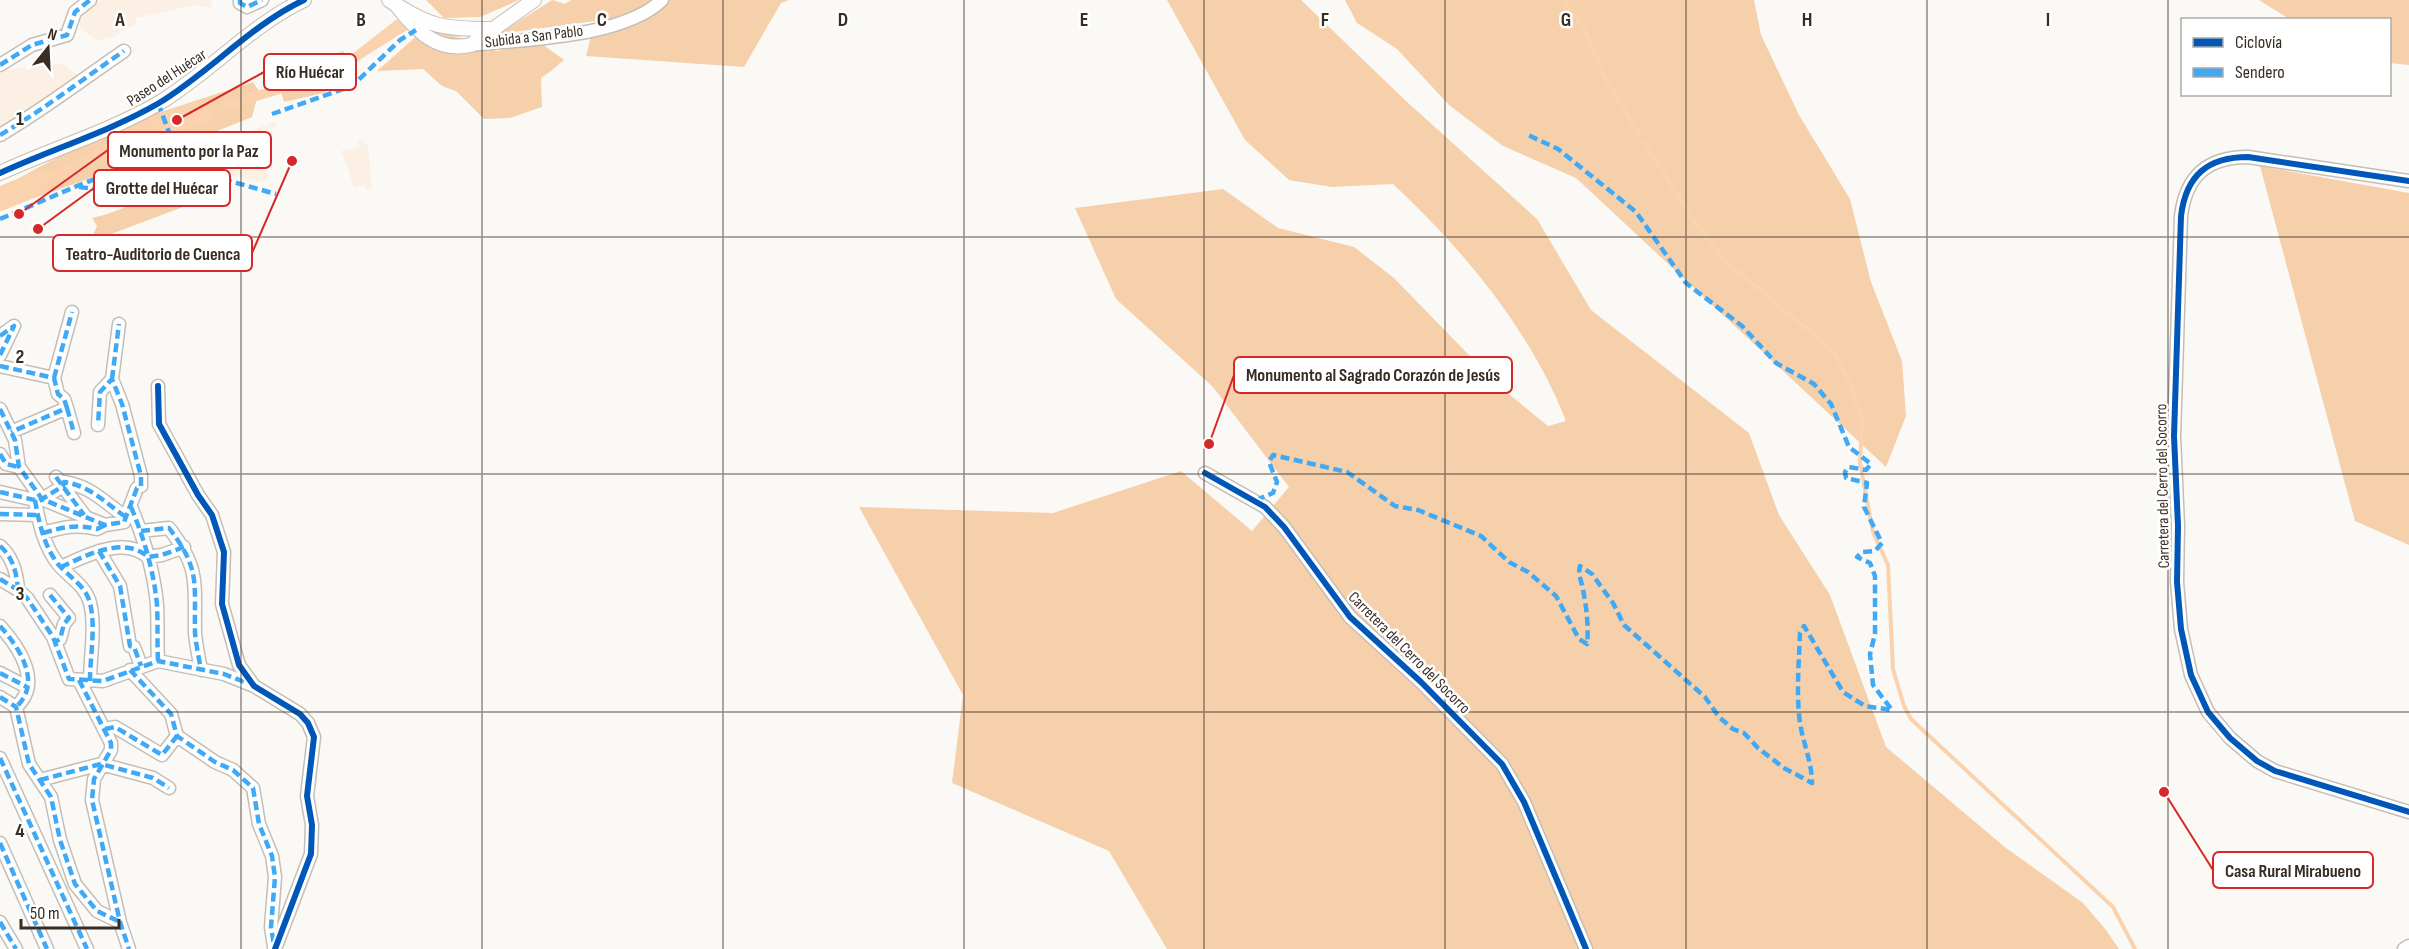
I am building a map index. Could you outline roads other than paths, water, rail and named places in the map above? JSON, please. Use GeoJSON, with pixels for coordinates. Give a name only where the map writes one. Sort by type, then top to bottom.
{"type":"FeatureCollection","features":[{"type":"Feature","properties":{"kind":"street"},"geometry":{"type":"LineString","coordinates":[[0,65],[32,45],[67,35],[75,12],[90,0]]}},
{"type":"Feature","properties":{"kind":"street"},"geometry":{"type":"LineString","coordinates":[[240,0],[240,3],[247,7],[262,0]]}},
{"type":"Feature","properties":{"kind":"street","name":"Paseo del Huécar"},"geometry":{"type":"LineString","coordinates":[[0,173],[116,124],[158,103],[198,76],[273,18],[304,0]]}},
{"type":"Feature","properties":{"kind":"street"},"geometry":{"type":"LineString","coordinates":[[421,23],[423,34],[439,42],[458,46],[471,45],[534,0]]}},
{"type":"Feature","properties":{"kind":"street","name":"Subida a San Pablo"},"geometry":{"type":"LineString","coordinates":[[471,45],[612,27],[656,6],[662,0]]}},
{"type":"Feature","properties":{"kind":"street"},"geometry":{"type":"LineString","coordinates":[[392,2],[421,23],[454,29],[491,29]]}},
{"type":"Feature","properties":{"kind":"street"},"geometry":{"type":"LineString","coordinates":[[0,135],[42,111],[54,99],[124,51]]}},
{"type":"Feature","properties":{"kind":"street","name":"Carretera del Cerro del Socorro"},"geometry":{"type":"LineString","coordinates":[[2409,181],[2248,157],[2222,159],[2202,170],[2187,190],[2181,216],[2174,436],[2178,507],[2177,582],[2181,630],[2191,675],[2208,712],[2230,738],[2257,761],[2275,771],[2409,812]]}},
{"type":"Feature","properties":{"kind":"street"},"geometry":{"type":"LineString","coordinates":[[72,312],[54,378],[58,394],[64,399],[74,433]]}},
{"type":"Feature","properties":{"kind":"street"},"geometry":{"type":"LineString","coordinates":[[43,533],[66,526],[79,525],[97,529],[105,525],[124,522],[137,488],[141,486],[141,476],[122,404],[112,380],[119,324]]}},
{"type":"Feature","properties":{"kind":"street"},"geometry":{"type":"LineString","coordinates":[[0,336],[14,326],[0,355]]}},
{"type":"Feature","properties":{"kind":"street"},"geometry":{"type":"LineString","coordinates":[[0,366],[54,378]]}},
{"type":"Feature","properties":{"kind":"street"},"geometry":{"type":"LineString","coordinates":[[98,425],[100,392],[112,380]]}},
{"type":"Feature","properties":{"kind":"street"},"geometry":{"type":"LineString","coordinates":[[158,386],[159,424],[198,495],[212,515],[224,552],[222,604],[239,665],[254,686]]}},
{"type":"Feature","properties":{"kind":"street"},"geometry":{"type":"LineString","coordinates":[[11,432],[67,408]]}},
{"type":"Feature","properties":{"kind":"street"},"geometry":{"type":"LineString","coordinates":[[0,409],[15,440],[19,467],[39,499],[38,516],[50,554],[77,581],[90,601],[92,624],[80,680],[112,747],[94,779],[92,800],[120,922],[129,949]]}},
{"type":"Feature","properties":{"kind":"street"},"geometry":{"type":"LineString","coordinates":[[2,461],[19,467]]}},
{"type":"Feature","properties":{"kind":"street","name":"Carretera del Cerro del Socorro"},"geometry":{"type":"LineString","coordinates":[[1205,473],[1265,507],[1284,527],[1350,617],[1421,682],[1502,765],[1524,802],[1586,949]]}},
{"type":"Feature","properties":{"kind":"street"},"geometry":{"type":"LineString","coordinates":[[59,481],[75,484],[129,512],[141,531],[157,605],[158,661]]}},
{"type":"Feature","properties":{"kind":"street"},"geometry":{"type":"LineString","coordinates":[[39,499],[59,481]]}},
{"type":"Feature","properties":{"kind":"street"},"geometry":{"type":"LineString","coordinates":[[59,481],[85,516]]}},
{"type":"Feature","properties":{"kind":"street"},"geometry":{"type":"LineString","coordinates":[[0,492],[39,499],[105,525]]}},
{"type":"Feature","properties":{"kind":"street"},"geometry":{"type":"LineString","coordinates":[[0,514],[38,516]]}},
{"type":"Feature","properties":{"kind":"street"},"geometry":{"type":"LineString","coordinates":[[141,531],[169,528],[184,548],[195,575],[197,606],[195,634],[201,670]]}},
{"type":"Feature","properties":{"kind":"street"},"geometry":{"type":"LineString","coordinates":[[0,546],[12,561],[18,590]]}},
{"type":"Feature","properties":{"kind":"street"},"geometry":{"type":"LineString","coordinates":[[61,567],[99,551],[119,548],[143,553],[148,557],[184,548]]}},
{"type":"Feature","properties":{"kind":"street"},"geometry":{"type":"LineString","coordinates":[[99,551],[120,586],[130,646],[134,648],[136,668],[171,714],[177,736],[215,762],[233,770],[253,788],[259,824],[272,856],[276,877],[271,927],[274,949]]}},
{"type":"Feature","properties":{"kind":"street"},"geometry":{"type":"LineString","coordinates":[[0,579],[27,598],[55,642],[67,678],[103,681],[158,661],[224,674],[254,686],[300,714],[308,723],[314,736],[307,796],[312,825],[311,854],[274,949]]}},
{"type":"Feature","properties":{"kind":"street"},"geometry":{"type":"LineString","coordinates":[[50,595],[69,618],[64,624],[62,636],[55,642]]}},
{"type":"Feature","properties":{"kind":"street"},"geometry":{"type":"LineString","coordinates":[[0,626],[16,644],[25,662],[27,687],[25,699],[16,707]]}},
{"type":"Feature","properties":{"kind":"street"},"geometry":{"type":"LineString","coordinates":[[0,673],[27,687]]}},
{"type":"Feature","properties":{"kind":"street"},"geometry":{"type":"LineString","coordinates":[[0,697],[16,707],[29,764],[51,797],[60,840],[75,884],[97,911],[120,922]]}},
{"type":"Feature","properties":{"kind":"street"},"geometry":{"type":"LineString","coordinates":[[105,729],[115,726],[162,755],[177,736]]}},
{"type":"Feature","properties":{"kind":"street"},"geometry":{"type":"LineString","coordinates":[[0,758],[87,949]]}},
{"type":"Feature","properties":{"kind":"street"},"geometry":{"type":"LineString","coordinates":[[40,780],[102,764],[153,778],[169,788]]}},
{"type":"Feature","properties":{"kind":"street"},"geometry":{"type":"LineString","coordinates":[[0,843],[47,949]]}},
{"type":"Feature","properties":{"kind":"street"},"geometry":{"type":"LineString","coordinates":[[0,922],[16,949]]}},
{"type":"Feature","properties":{"kind":"street"},"geometry":{"type":"LineString","coordinates":[[2404,949],[2409,946]]}},
{"type":"Feature","properties":{"kind":"waterway"},"geometry":{"type":"LineString","coordinates":[[1564,0],[1585,31],[1606,79],[1639,134]]}},
{"type":"Feature","properties":{"kind":"waterway"},"geometry":{"type":"LineString","coordinates":[[132,140],[177,120],[203,112]]}},
{"type":"Feature","properties":{"kind":"waterway"},"geometry":{"type":"LineString","coordinates":[[1644,142],[1692,218],[1723,259],[1833,351],[1850,383],[1862,420],[1860,463],[1873,532],[1888,565],[1893,669],[1904,706],[1911,719],[2113,907],[2135,949]]}},
{"type":"Feature","properties":{"kind":"waterway"},"geometry":{"type":"LineString","coordinates":[[0,199],[38,183]]}},
{"type":"Feature","properties":{"kind":"place","name":"Río Huécar"},"geometry":{"type":"Point","coordinates":[177,120]}},
{"type":"Feature","properties":{"kind":"place","name":"Teatro-Auditorio de Cuenca"},"geometry":{"type":"Point","coordinates":[292,161]}},
{"type":"Feature","properties":{"kind":"place","name":"Monumento por la Paz"},"geometry":{"type":"Point","coordinates":[19,214]}},
{"type":"Feature","properties":{"kind":"place","name":"Grotte del Huécar"},"geometry":{"type":"Point","coordinates":[38,229]}},
{"type":"Feature","properties":{"kind":"place","name":"Monumento al Sagrado Corazón de Jesús"},"geometry":{"type":"Point","coordinates":[1209,444]}},
{"type":"Feature","properties":{"kind":"place","name":"Casa Rural Mirabueno"},"geometry":{"type":"Point","coordinates":[2164,792]}}]}
